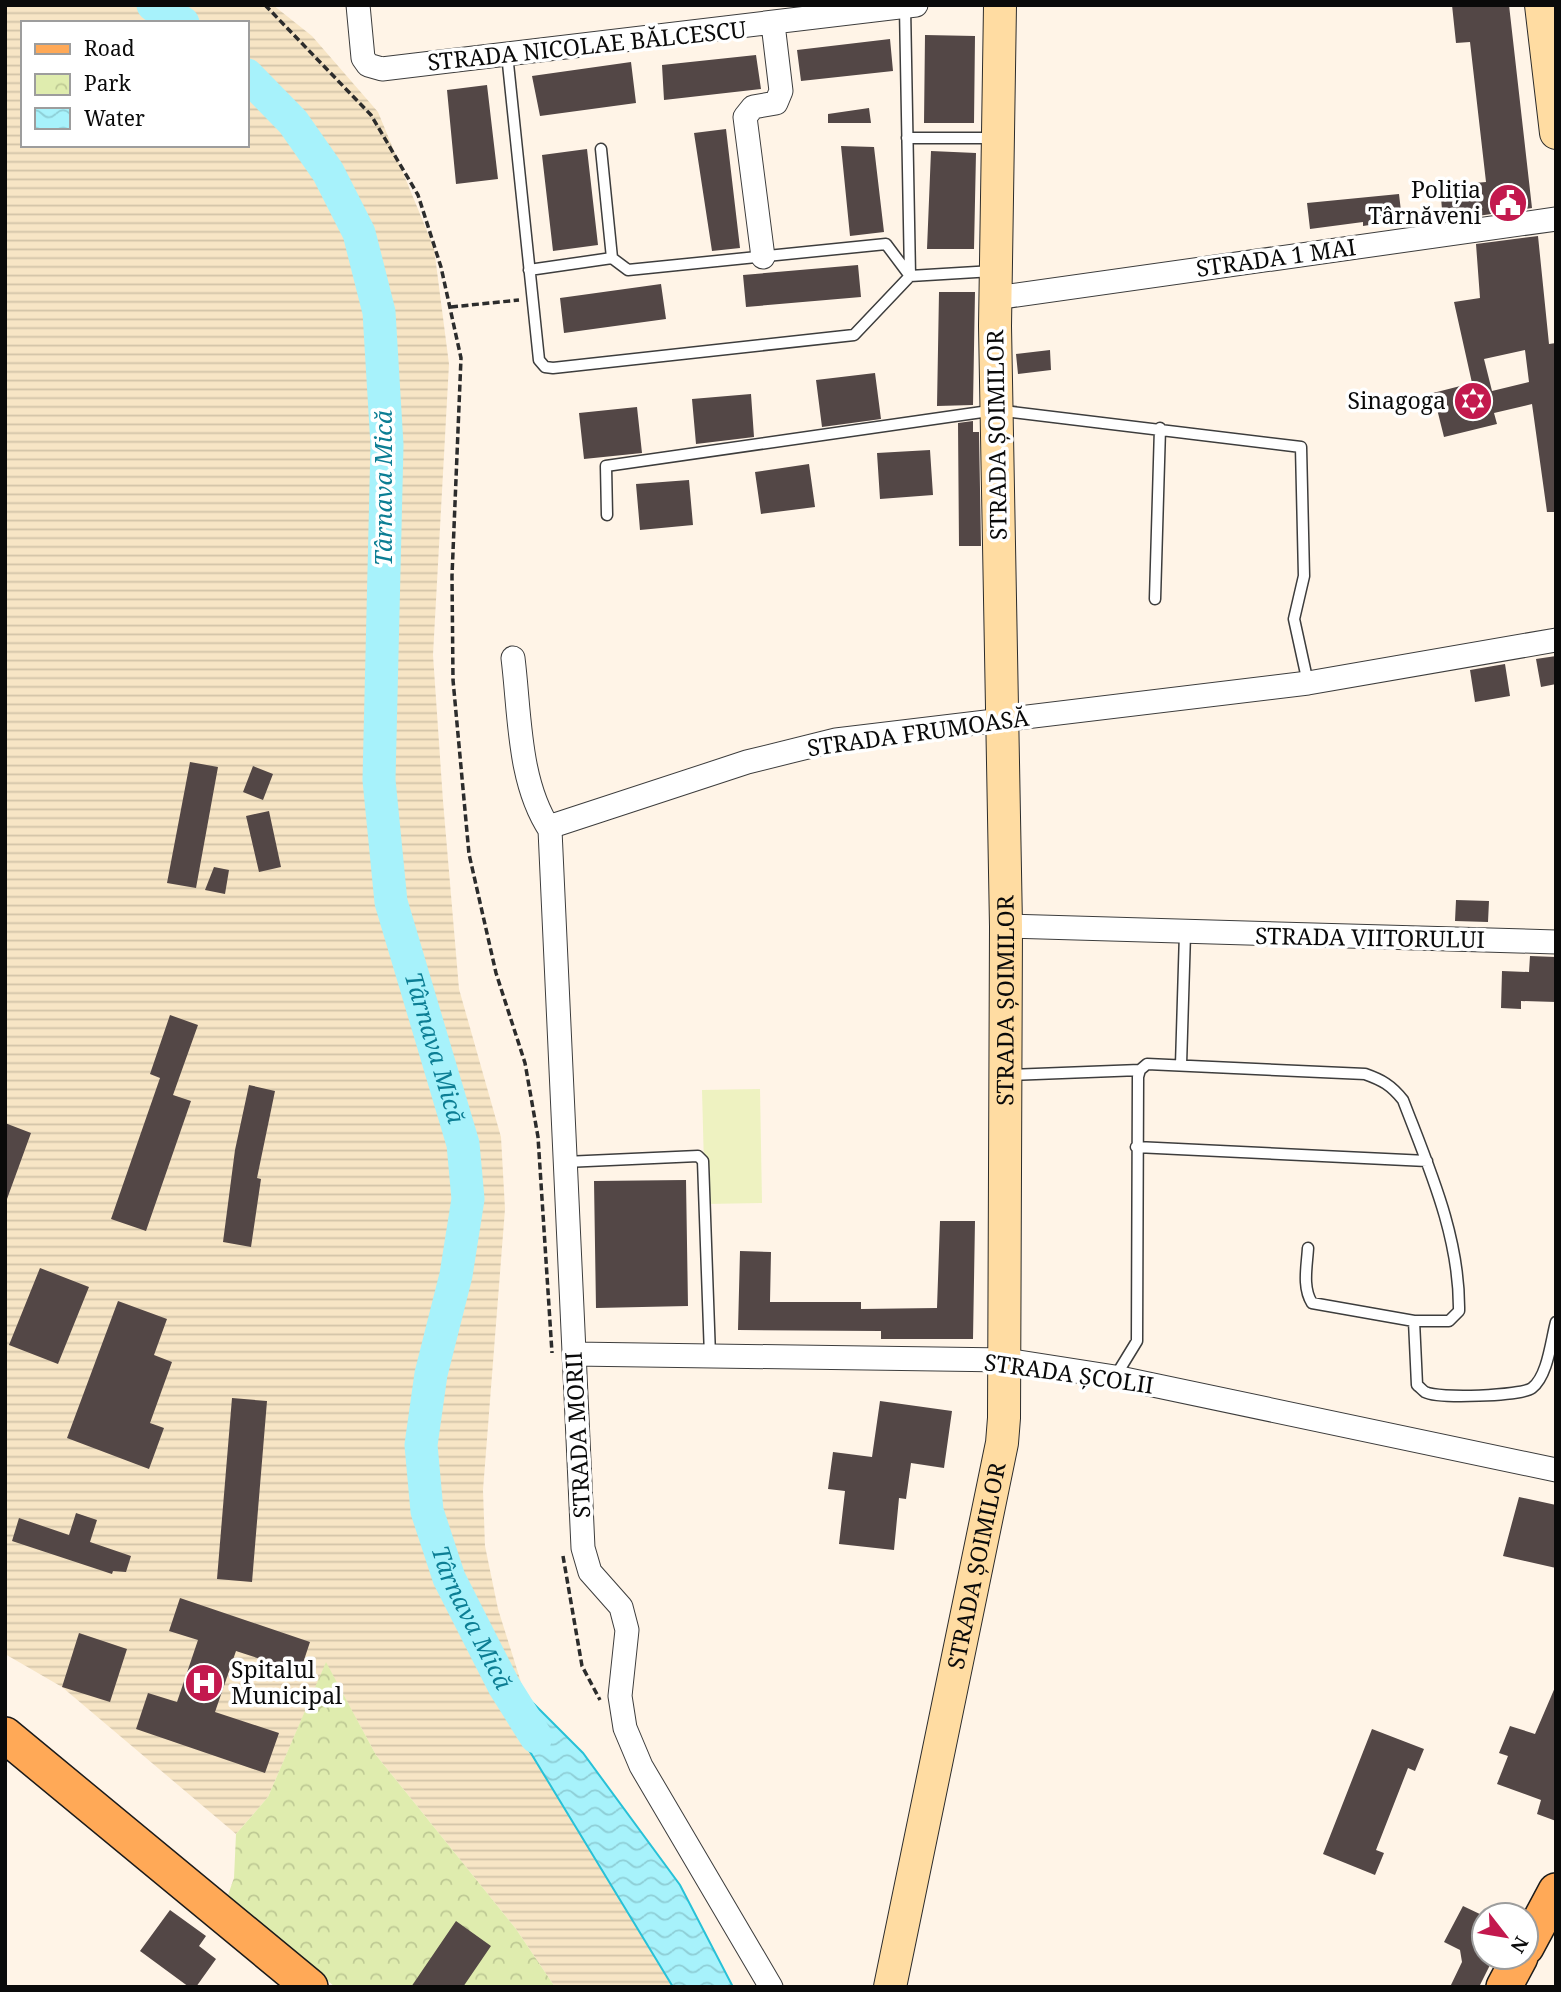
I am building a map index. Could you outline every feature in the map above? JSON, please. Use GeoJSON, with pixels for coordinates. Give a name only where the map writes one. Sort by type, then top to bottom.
{"type":"FeatureCollection","features":[{"type":"Feature","properties":{"kind":"main road"},"geometry":{"type":"LineString","coordinates":[[5,1735],[310,1987]]}},
{"type":"Feature","properties":{"kind":"main road"},"geometry":{"type":"LineString","coordinates":[[1540,1921],[1556,1891]]}},
{"type":"Feature","properties":{"kind":"main road"},"geometry":{"type":"LineString","coordinates":[[1504,1987],[1513,1971]]}},
{"type":"Feature","properties":{"kind":"street","name":"STRADA NICOLAE BĂLCESCU"},"geometry":{"type":"LineString","coordinates":[[358,5],[363,58],[368,65],[382,69],[910,6]]}},
{"type":"Feature","properties":{"kind":"street","name":"STRADA ȘOIMILOR"},"geometry":{"type":"LineString","coordinates":[[890,1987],[1002,1443],[1006,1360],[1006,926],[996,410],[1000,5]]}},
{"type":"Feature","properties":{"kind":"street"},"geometry":{"type":"LineString","coordinates":[[1541,5],[1556,133]]}},
{"type":"Feature","properties":{"kind":"street"},"geometry":{"type":"LineString","coordinates":[[763,257],[746,117],[753,107],[776,103],[781,91],[773,24]]}},
{"type":"Feature","properties":{"kind":"street","name":"STRADA 1 MAI"},"geometry":{"type":"LineString","coordinates":[[996,284],[1556,219]]}},
{"type":"Feature","properties":{"kind":"street","name":"STRADA FRUMOASĂ"},"geometry":{"type":"LineString","coordinates":[[550,830],[555,825],[788,751],[836,740],[1308,683],[1556,640]]}},
{"type":"Feature","properties":{"kind":"street"},"geometry":{"type":"LineString","coordinates":[[513,658],[528,776],[537,809],[550,830]]}},
{"type":"Feature","properties":{"kind":"street","name":"STRADA MORII"},"geometry":{"type":"LineString","coordinates":[[550,830],[565,1162],[563,1354],[583,1548],[590,1572],[621,1607],[627,1630],[620,1696],[625,1728],[641,1766],[771,1987]]}},
{"type":"Feature","properties":{"kind":"street","name":"STRADA VIITORULUI"},"geometry":{"type":"LineString","coordinates":[[1006,926],[1556,942]]}},
{"type":"Feature","properties":{"kind":"street","name":"STRADA ȘCOLII"},"geometry":{"type":"LineString","coordinates":[[563,1354],[1006,1360],[1115,1377],[1556,1470]]}},
{"type":"Feature","properties":{"kind":"lane"},"geometry":{"type":"LineString","coordinates":[[507,54],[539,360],[545,367],[553,369],[854,335],[910,276],[907,138],[910,6]]}},
{"type":"Feature","properties":{"kind":"lane"},"geometry":{"type":"LineString","coordinates":[[907,138],[998,138]]}},
{"type":"Feature","properties":{"kind":"lane"},"geometry":{"type":"LineString","coordinates":[[601,149],[612,258]]}},
{"type":"Feature","properties":{"kind":"lane"},"geometry":{"type":"LineString","coordinates":[[529,270],[612,258],[628,270],[886,244],[910,276],[996,284]]}},
{"type":"Feature","properties":{"kind":"lane"},"geometry":{"type":"LineString","coordinates":[[607,515],[606,466],[996,410],[1301,447],[1304,576],[1294,619],[1308,683]]}},
{"type":"Feature","properties":{"kind":"lane"},"geometry":{"type":"LineString","coordinates":[[1155,599],[1160,428]]}},
{"type":"Feature","properties":{"kind":"lane"},"geometry":{"type":"LineString","coordinates":[[1181,1065],[1185,933]]}},
{"type":"Feature","properties":{"kind":"lane"},"geometry":{"type":"LineString","coordinates":[[1006,1075],[1140,1070],[1147,1064],[1365,1074],[1382,1080],[1403,1100],[1427,1161],[1457,1263],[1459,1311],[1449,1321],[1414,1321],[1312,1303],[1307,1294],[1306,1283],[1308,1248]]}},
{"type":"Feature","properties":{"kind":"lane"},"geometry":{"type":"LineString","coordinates":[[1115,1377],[1138,1340],[1136,1147],[1140,1070]]}},
{"type":"Feature","properties":{"kind":"lane"},"geometry":{"type":"LineString","coordinates":[[1136,1147],[1427,1161]]}},
{"type":"Feature","properties":{"kind":"lane"},"geometry":{"type":"LineString","coordinates":[[565,1162],[698,1156],[703,1161],[710,1356]]}},
{"type":"Feature","properties":{"kind":"lane"},"geometry":{"type":"LineString","coordinates":[[1414,1321],[1417,1385],[1426,1392],[1440,1395],[1517,1393],[1532,1388],[1542,1375],[1556,1322]]}},
{"type":"Feature","properties":{"kind":"path"},"geometry":{"type":"LineString","coordinates":[[265,5],[371,115],[418,195],[441,267],[450,307],[461,358],[452,576],[453,680],[469,854],[496,973],[525,1063],[530,1088],[563,1354]]}},
{"type":"Feature","properties":{"kind":"path"},"geometry":{"type":"LineString","coordinates":[[450,307],[532,299]]}},
{"type":"Feature","properties":{"kind":"path"},"geometry":{"type":"LineString","coordinates":[[562,1542],[563,1569],[582,1666],[609,1717],[625,1728]]}},
{"type":"Feature","properties":{"kind":"shaded area"},"geometry":{"type":"Polygon","coordinates":[[[5,5],[273,5],[312,36],[378,112],[434,248],[449,364],[433,655],[443,801],[459,989],[501,1137],[505,1209],[483,1490],[485,1546],[498,1609],[525,1695],[502,1704],[673,1987],[555,1987],[516,1929],[376,1755],[326,1663],[268,1797],[236,1834],[62,1687],[5,1654],[5,5]]]}},
{"type":"Feature","properties":{"kind":"green space"},"geometry":{"type":"Polygon","coordinates":[[[760,1089],[762,1203],[705,1204],[702,1090],[760,1089]]]}},
{"type":"Feature","properties":{"kind":"green space"},"geometry":{"type":"Polygon","coordinates":[[[326,1662],[376,1755],[516,1929],[555,1987],[335,1987],[228,1895],[234,1878],[236,1834],[268,1797],[326,1662]]]}},
{"type":"Feature","properties":{"kind":"water"},"geometry":{"type":"Polygon","coordinates":[[[525,1695],[583,1753],[680,1885],[733,1987],[673,1987],[501,1704],[525,1695]]]}},
{"type":"Feature","properties":{"kind":"building"},"geometry":{"type":"Polygon","coordinates":[[[1452,5],[1509,5],[1532,208],[1443,221],[1440,186],[1486,182],[1470,42],[1456,43],[1452,5]]]}},
{"type":"Feature","properties":{"kind":"building"},"geometry":{"type":"Polygon","coordinates":[[[925,35],[975,36],[974,123],[924,123],[925,35]]]}},
{"type":"Feature","properties":{"kind":"building"},"geometry":{"type":"Polygon","coordinates":[[[890,39],[893,71],[801,81],[797,50],[890,39]]]}},
{"type":"Feature","properties":{"kind":"building"},"geometry":{"type":"Polygon","coordinates":[[[756,55],[761,89],[664,100],[662,65],[756,55]]]}},
{"type":"Feature","properties":{"kind":"building"},"geometry":{"type":"Polygon","coordinates":[[[631,62],[636,103],[540,116],[532,76],[631,62]]]}},
{"type":"Feature","properties":{"kind":"building"},"geometry":{"type":"Polygon","coordinates":[[[487,85],[498,179],[456,184],[447,90],[487,85]]]}},
{"type":"Feature","properties":{"kind":"building"},"geometry":{"type":"Polygon","coordinates":[[[869,108],[871,123],[828,123],[828,114],[869,108]]]}},
{"type":"Feature","properties":{"kind":"building"},"geometry":{"type":"Polygon","coordinates":[[[726,129],[740,248],[712,251],[694,133],[726,129]]]}},
{"type":"Feature","properties":{"kind":"building"},"geometry":{"type":"Polygon","coordinates":[[[841,146],[874,147],[884,232],[850,236],[841,146]]]}},
{"type":"Feature","properties":{"kind":"building"},"geometry":{"type":"Polygon","coordinates":[[[587,149],[598,245],[553,251],[542,155],[587,149]]]}},
{"type":"Feature","properties":{"kind":"building"},"geometry":{"type":"Polygon","coordinates":[[[931,151],[976,153],[974,249],[927,249],[931,151]]]}},
{"type":"Feature","properties":{"kind":"building"},"geometry":{"type":"Polygon","coordinates":[[[1399,194],[1402,220],[1363,226],[1363,222],[1310,229],[1307,203],[1399,194]]]}},
{"type":"Feature","properties":{"kind":"building"},"geometry":{"type":"Polygon","coordinates":[[[1538,236],[1549,344],[1556,343],[1556,512],[1547,512],[1532,404],[1494,413],[1497,424],[1444,437],[1433,393],[1472,383],[1454,302],[1480,298],[1476,244],[1538,236]],[[1525,350],[1484,359],[1492,391],[1529,382],[1525,350]]]}},
{"type":"Feature","properties":{"kind":"building"},"geometry":{"type":"Polygon","coordinates":[[[858,265],[861,297],[746,307],[743,275],[858,265]]]}},
{"type":"Feature","properties":{"kind":"building"},"geometry":{"type":"Polygon","coordinates":[[[661,284],[666,319],[564,333],[560,298],[661,284]]]}},
{"type":"Feature","properties":{"kind":"building"},"geometry":{"type":"Polygon","coordinates":[[[939,292],[975,292],[973,405],[937,406],[939,292]]]}},
{"type":"Feature","properties":{"kind":"building"},"geometry":{"type":"Polygon","coordinates":[[[1050,350],[1051,370],[1018,374],[1016,354],[1050,350]]]}},
{"type":"Feature","properties":{"kind":"building"},"geometry":{"type":"Polygon","coordinates":[[[875,373],[881,419],[822,427],[816,380],[875,373]]]}},
{"type":"Feature","properties":{"kind":"building"},"geometry":{"type":"Polygon","coordinates":[[[751,394],[754,437],[696,444],[692,399],[751,394]]]}},
{"type":"Feature","properties":{"kind":"building"},"geometry":{"type":"Polygon","coordinates":[[[637,407],[642,453],[584,459],[579,413],[637,407]]]}},
{"type":"Feature","properties":{"kind":"building"},"geometry":{"type":"Polygon","coordinates":[[[973,421],[973,432],[979,432],[981,546],[959,546],[958,423],[973,421]]]}},
{"type":"Feature","properties":{"kind":"building"},"geometry":{"type":"Polygon","coordinates":[[[930,450],[933,495],[880,499],[877,453],[930,450]]]}},
{"type":"Feature","properties":{"kind":"building"},"geometry":{"type":"Polygon","coordinates":[[[809,464],[815,507],[761,514],[755,472],[809,464]]]}},
{"type":"Feature","properties":{"kind":"building"},"geometry":{"type":"Polygon","coordinates":[[[689,480],[693,525],[640,530],[636,484],[689,480]]]}},
{"type":"Feature","properties":{"kind":"building"},"geometry":{"type":"Polygon","coordinates":[[[1556,656],[1556,684],[1541,687],[1536,659],[1556,656]]]}},
{"type":"Feature","properties":{"kind":"building"},"geometry":{"type":"Polygon","coordinates":[[[1505,664],[1510,696],[1475,702],[1470,670],[1505,664]]]}},
{"type":"Feature","properties":{"kind":"building"},"geometry":{"type":"Polygon","coordinates":[[[190,762],[218,767],[196,888],[167,883],[190,762]]]}},
{"type":"Feature","properties":{"kind":"building"},"geometry":{"type":"Polygon","coordinates":[[[253,766],[273,774],[263,800],[243,792],[253,766]]]}},
{"type":"Feature","properties":{"kind":"building"},"geometry":{"type":"Polygon","coordinates":[[[269,811],[281,867],[259,872],[246,816],[269,811]]]}},
{"type":"Feature","properties":{"kind":"building"},"geometry":{"type":"Polygon","coordinates":[[[214,867],[229,870],[225,894],[205,890],[214,867]]]}},
{"type":"Feature","properties":{"kind":"building"},"geometry":{"type":"Polygon","coordinates":[[[1456,900],[1489,901],[1488,922],[1455,921],[1456,900]]]}},
{"type":"Feature","properties":{"kind":"building"},"geometry":{"type":"Polygon","coordinates":[[[1530,956],[1556,957],[1556,1002],[1521,1001],[1521,1009],[1501,1008],[1502,971],[1529,972],[1530,956]]]}},
{"type":"Feature","properties":{"kind":"building"},"geometry":{"type":"Polygon","coordinates":[[[170,1015],[198,1025],[173,1095],[191,1101],[146,1231],[111,1219],[160,1078],[150,1074],[170,1015]]]}},
{"type":"Feature","properties":{"kind":"building"},"geometry":{"type":"Polygon","coordinates":[[[249,1085],[275,1091],[257,1178],[261,1179],[251,1247],[223,1242],[235,1150],[249,1085]]]}},
{"type":"Feature","properties":{"kind":"building"},"geometry":{"type":"Polygon","coordinates":[[[5,1123],[31,1133],[7,1199],[5,1199],[5,1123]]]}},
{"type":"Feature","properties":{"kind":"building"},"geometry":{"type":"Polygon","coordinates":[[[686,1180],[688,1306],[596,1308],[594,1181],[686,1180]]]}},
{"type":"Feature","properties":{"kind":"building"},"geometry":{"type":"Polygon","coordinates":[[[940,1221],[975,1221],[973,1339],[881,1339],[881,1331],[738,1330],[740,1251],[771,1252],[770,1302],[861,1302],[861,1309],[937,1308],[940,1221]]]}},
{"type":"Feature","properties":{"kind":"building"},"geometry":{"type":"Polygon","coordinates":[[[40,1268],[89,1287],[58,1364],[9,1345],[40,1268]]]}},
{"type":"Feature","properties":{"kind":"building"},"geometry":{"type":"Polygon","coordinates":[[[118,1301],[167,1319],[154,1355],[172,1362],[150,1423],[164,1428],[149,1469],[67,1438],[118,1301]]]}},
{"type":"Feature","properties":{"kind":"building"},"geometry":{"type":"Polygon","coordinates":[[[232,1398],[267,1401],[252,1582],[217,1579],[232,1398]]]}},
{"type":"Feature","properties":{"kind":"building"},"geometry":{"type":"Polygon","coordinates":[[[880,1401],[952,1411],[944,1468],[911,1463],[906,1499],[899,1498],[894,1550],[839,1544],[845,1491],[828,1489],[833,1452],[872,1457],[880,1401]]]}},
{"type":"Feature","properties":{"kind":"building"},"geometry":{"type":"Polygon","coordinates":[[[1519,1497],[1556,1505],[1556,1568],[1503,1556],[1519,1497]]]}},
{"type":"Feature","properties":{"kind":"building"},"geometry":{"type":"Polygon","coordinates":[[[76,1513],[97,1520],[90,1542],[131,1556],[126,1572],[113,1571],[112,1574],[12,1541],[19,1518],[69,1535],[76,1513]]]}},
{"type":"Feature","properties":{"kind":"building","name":"Spitalul Municipal"},"geometry":{"type":"Polygon","coordinates":[[[180,1598],[310,1642],[300,1672],[236,1651],[215,1712],[279,1733],[265,1773],[136,1729],[148,1693],[177,1702],[198,1640],[169,1631],[180,1598]]]}},
{"type":"Feature","properties":{"kind":"building"},"geometry":{"type":"Polygon","coordinates":[[[79,1633],[127,1649],[110,1702],[62,1687],[79,1633]]]}},
{"type":"Feature","properties":{"kind":"building"},"geometry":{"type":"Polygon","coordinates":[[[1556,1685],[1556,1821],[1537,1814],[1541,1800],[1497,1784],[1508,1756],[1499,1753],[1510,1726],[1535,1734],[1556,1685]]]}},
{"type":"Feature","properties":{"kind":"building"},"geometry":{"type":"Polygon","coordinates":[[[1372,1729],[1424,1749],[1415,1771],[1408,1768],[1376,1850],[1384,1853],[1375,1875],[1323,1854],[1372,1729]]]}},
{"type":"Feature","properties":{"kind":"building"},"geometry":{"type":"Polygon","coordinates":[[[1463,1906],[1470,1909],[1470,1971],[1487,1971],[1479,1987],[1450,1987],[1462,1962],[1460,1950],[1444,1942],[1463,1906]]]}},
{"type":"Feature","properties":{"kind":"building"},"geometry":{"type":"Polygon","coordinates":[[[170,1910],[206,1936],[199,1946],[216,1959],[196,1987],[189,1987],[140,1951],[170,1910]]]}},
{"type":"Feature","properties":{"kind":"building"},"geometry":{"type":"Polygon","coordinates":[[[456,1921],[491,1946],[463,1987],[411,1987],[456,1921]]]}},
{"type":"Feature","properties":{"kind":"waterway","name":"Târnava Mică"},"geometry":{"type":"LineString","coordinates":[[153,5],[180,21]]}},
{"type":"Feature","properties":{"kind":"waterway","name":"Târnava Mică"},"geometry":{"type":"LineString","coordinates":[[248,76],[293,122],[328,172],[359,233],[379,312],[387,445],[379,780],[391,902],[463,1144],[468,1199],[456,1275],[431,1374],[421,1445],[427,1511],[449,1578],[504,1686],[536,1737]]}},
{"type":"Feature","properties":{"kind":"place","name":"Poliția Târnăveni"},"geometry":{"type":"Point","coordinates":[1508,203]}},
{"type":"Feature","properties":{"kind":"place","name":"Sinagoga"},"geometry":{"type":"Point","coordinates":[1473,401]}},
{"type":"Feature","properties":{"kind":"place","name":"Spitalul Municipal"},"geometry":{"type":"Point","coordinates":[204,1683]}}]}
